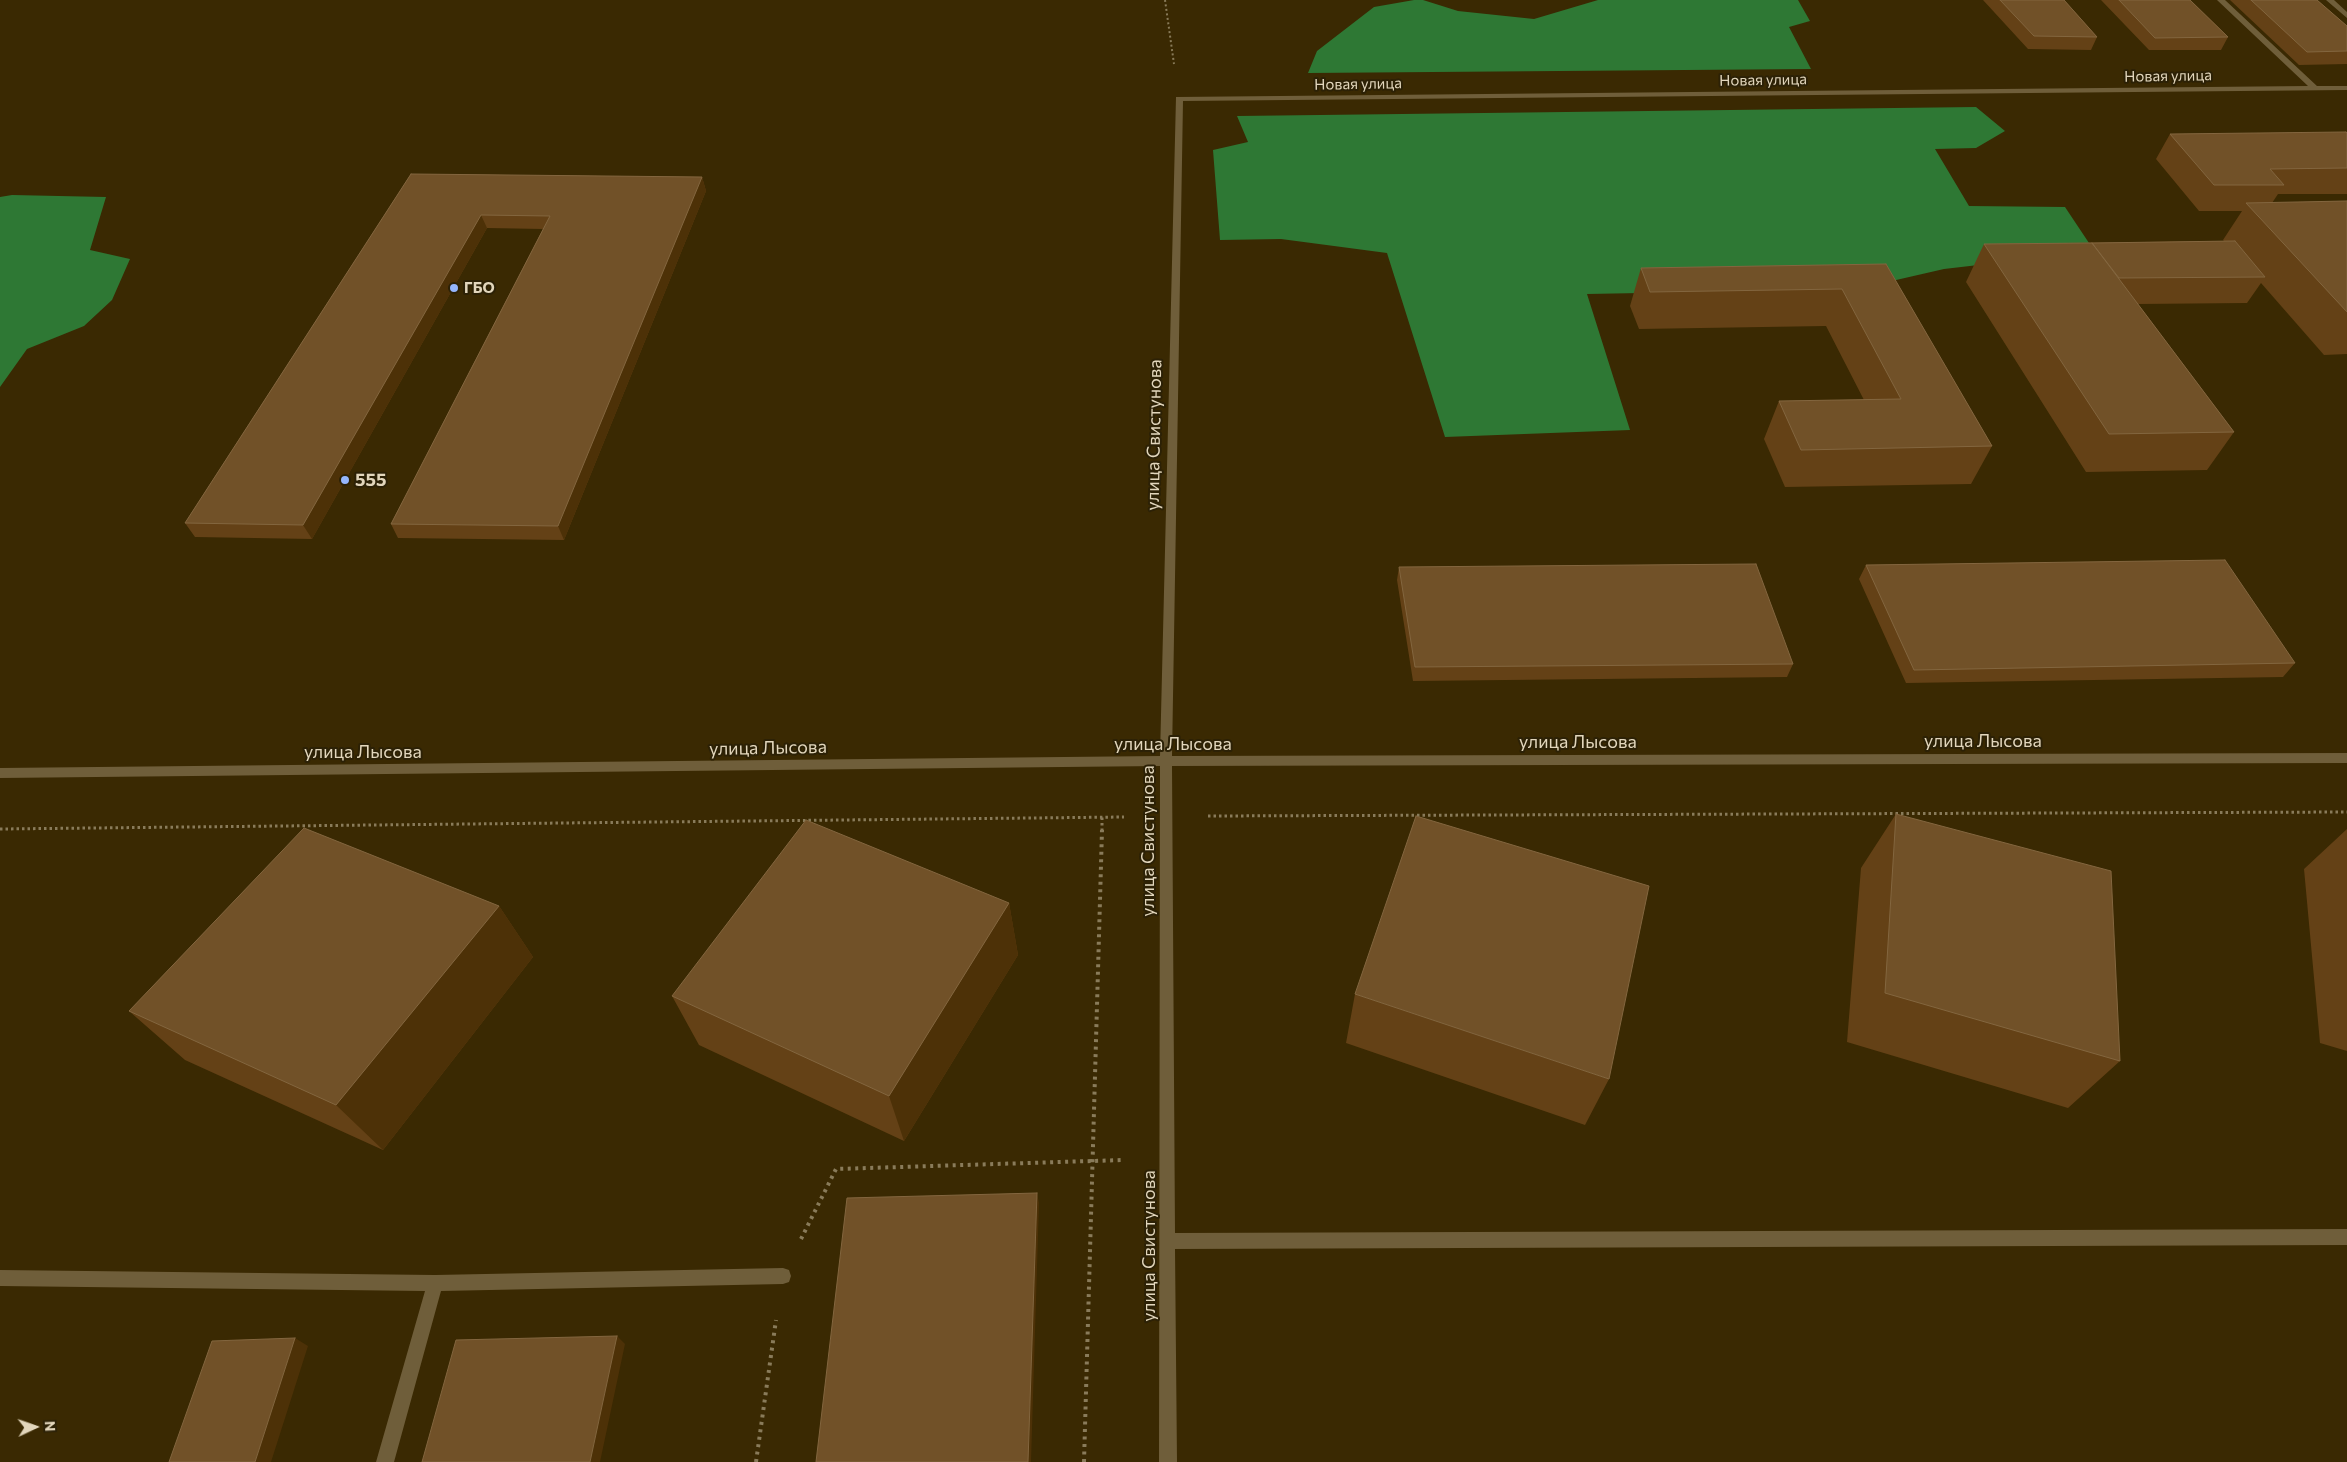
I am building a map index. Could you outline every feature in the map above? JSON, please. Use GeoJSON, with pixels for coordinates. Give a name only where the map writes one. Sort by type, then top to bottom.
{"type":"FeatureCollection","features":[{"type":"Feature","properties":{"kind":"street"},"geometry":{"type":"LineString","coordinates":[[2221,0],[2315,88]]}},
{"type":"Feature","properties":{"kind":"street"},"geometry":{"type":"LineString","coordinates":[[2330,0],[2347,16]]}},
{"type":"Feature","properties":{"kind":"street","name":"Новая улица"},"geometry":{"type":"LineString","coordinates":[[1179,99],[2347,88]]}},
{"type":"Feature","properties":{"kind":"street","name":"улица Свистунова"},"geometry":{"type":"LineString","coordinates":[[1168,1462],[1166,761],[1179,99]]}},
{"type":"Feature","properties":{"kind":"street","name":"улица Лысова"},"geometry":{"type":"LineString","coordinates":[[0,773],[1166,761],[2347,758]]}},
{"type":"Feature","properties":{"kind":"street"},"geometry":{"type":"LineString","coordinates":[[1168,1241],[2347,1237]]}},
{"type":"Feature","properties":{"kind":"street"},"geometry":{"type":"LineString","coordinates":[[0,1278],[435,1283],[783,1276]]}},
{"type":"Feature","properties":{"kind":"street"},"geometry":{"type":"LineString","coordinates":[[385,1462],[435,1283]]}},
{"type":"Feature","properties":{"kind":"path"},"geometry":{"type":"LineString","coordinates":[[1165,0],[1179,99]]}},
{"type":"Feature","properties":{"kind":"path"},"geometry":{"type":"LineString","coordinates":[[1084,1462],[1102,817]]}},
{"type":"Feature","properties":{"kind":"path"},"geometry":{"type":"LineString","coordinates":[[756,1462],[783,1276],[836,1169],[1167,1159]]}},
{"type":"Feature","properties":{"kind":"green space"},"geometry":{"type":"Polygon","coordinates":[[[1423,0],[1458,11],[1534,19],[1598,0],[1798,0],[1810,21],[1789,27],[1811,69],[1308,73],[1317,51],[1374,7],[1423,0]]]}},
{"type":"Feature","properties":{"kind":"green space"},"geometry":{"type":"Polygon","coordinates":[[[1976,107],[2005,131],[1976,148],[1935,149],[1969,206],[2065,207],[2089,243],[2013,261],[1944,269],[1857,289],[1587,294],[1630,430],[1445,437],[1387,253],[1281,239],[1220,240],[1213,150],[1248,142],[1237,116],[1976,107]]]}},
{"type":"Feature","properties":{"kind":"green space"},"geometry":{"type":"Polygon","coordinates":[[[12,195],[106,197],[90,250],[130,259],[112,300],[84,326],[27,349],[0,387],[0,197],[12,195]]]}},
{"type":"Feature","properties":{"kind":"building"},"geometry":{"type":"Polygon","coordinates":[[[2000,0],[2064,0],[2097,37],[2034,36],[2000,0]]]}},
{"type":"Feature","properties":{"kind":"building"},"geometry":{"type":"Polygon","coordinates":[[[2119,0],[2190,0],[2228,37],[2155,38],[2119,0]]]}},
{"type":"Feature","properties":{"kind":"building"},"geometry":{"type":"Polygon","coordinates":[[[2251,0],[2317,0],[2347,26],[2347,51],[2307,52],[2251,0]]]}},
{"type":"Feature","properties":{"kind":"building"},"geometry":{"type":"Polygon","coordinates":[[[2346,132],[2347,168],[2270,169],[2284,185],[2214,185],[2170,134],[2346,132]]]}},
{"type":"Feature","properties":{"kind":"building"},"geometry":{"type":"Polygon","coordinates":[[[411,174],[702,177],[558,526],[391,524],[550,216],[481,215],[303,525],[185,523],[411,174]]]}},
{"type":"Feature","properties":{"kind":"building"},"geometry":{"type":"Polygon","coordinates":[[[2347,201],[2347,312],[2246,203],[2347,201]]]}},
{"type":"Feature","properties":{"kind":"building"},"geometry":{"type":"Polygon","coordinates":[[[2235,241],[2265,277],[2119,278],[2092,243],[2235,241]]]}},
{"type":"Feature","properties":{"kind":"building"},"geometry":{"type":"Polygon","coordinates":[[[2092,243],[2234,432],[2109,434],[1984,244],[2092,243]]]}},
{"type":"Feature","properties":{"kind":"building"},"geometry":{"type":"Polygon","coordinates":[[[1886,264],[1992,446],[1801,450],[1779,401],[1901,399],[1842,289],[1650,292],[1641,268],[1886,264]]]}},
{"type":"Feature","properties":{"kind":"building"},"geometry":{"type":"Polygon","coordinates":[[[2225,560],[2295,663],[1914,670],[1866,565],[2225,560]]]}},
{"type":"Feature","properties":{"kind":"building"},"geometry":{"type":"Polygon","coordinates":[[[1756,564],[1793,664],[1415,667],[1399,567],[1756,564]]]}},
{"type":"Feature","properties":{"kind":"building"},"geometry":{"type":"Polygon","coordinates":[[[1896,814],[2111,871],[2120,1061],[1885,993],[1896,814]]]}},
{"type":"Feature","properties":{"kind":"building"},"geometry":{"type":"Polygon","coordinates":[[[1416,816],[1649,886],[1609,1079],[1355,994],[1416,816]]]}},
{"type":"Feature","properties":{"kind":"building"},"geometry":{"type":"Polygon","coordinates":[[[806,820],[1009,903],[889,1096],[672,996],[806,820]]]}},
{"type":"Feature","properties":{"kind":"building"},"geometry":{"type":"Polygon","coordinates":[[[304,828],[499,906],[336,1105],[129,1011],[304,828]]]}},
{"type":"Feature","properties":{"kind":"building"},"geometry":{"type":"Polygon","coordinates":[[[1037,1193],[1028,1462],[816,1462],[847,1198],[1037,1193]]]}},
{"type":"Feature","properties":{"kind":"building"},"geometry":{"type":"Polygon","coordinates":[[[617,1336],[590,1462],[422,1462],[456,1340],[617,1336]]]}},
{"type":"Feature","properties":{"kind":"building"},"geometry":{"type":"Polygon","coordinates":[[[295,1338],[255,1462],[169,1462],[212,1341],[295,1338]]]}},
{"type":"Feature","properties":{"kind":"place","name":"ГБО"},"geometry":{"type":"Point","coordinates":[454,288]}},
{"type":"Feature","properties":{"kind":"place","name":"555"},"geometry":{"type":"Point","coordinates":[345,480]}}]}
